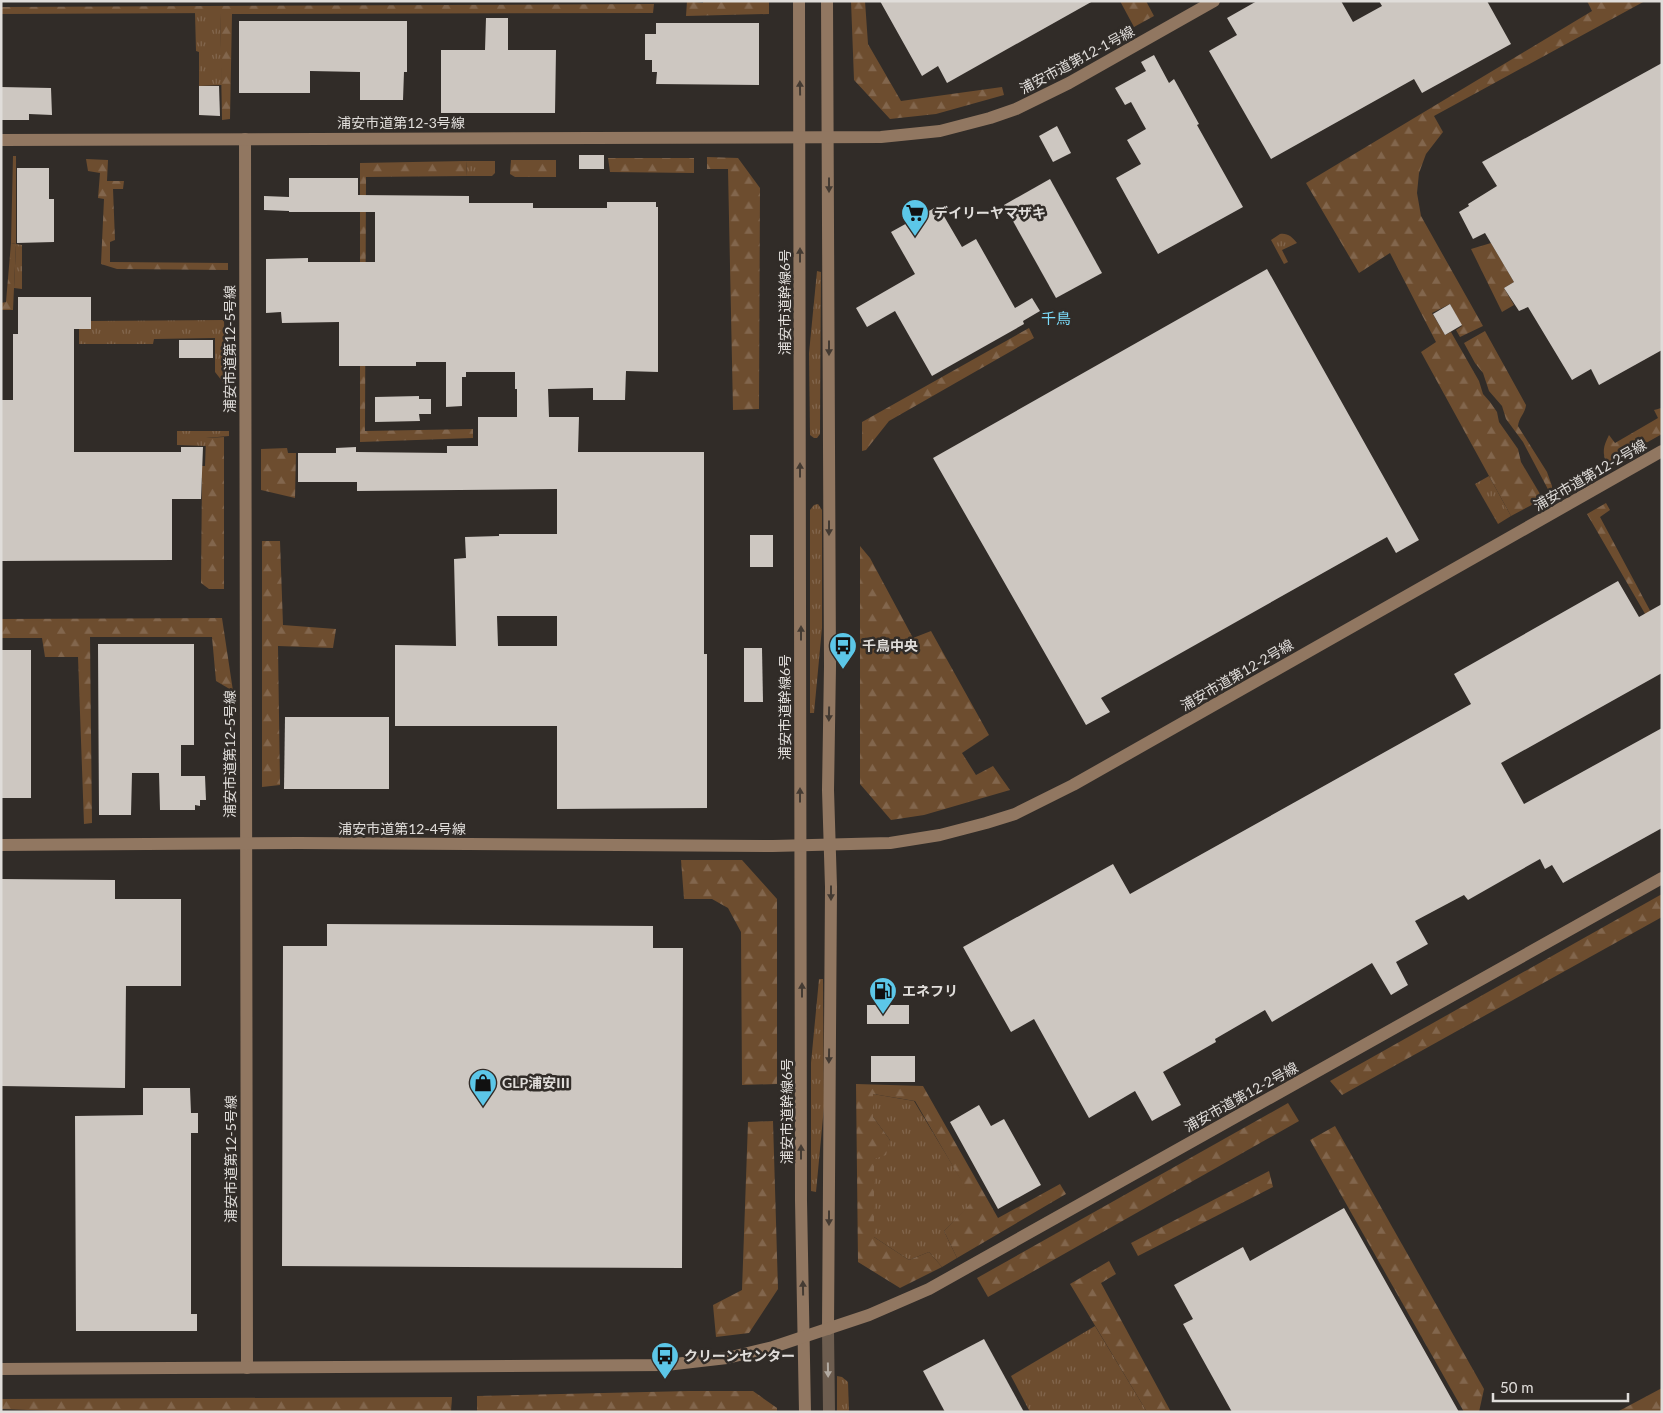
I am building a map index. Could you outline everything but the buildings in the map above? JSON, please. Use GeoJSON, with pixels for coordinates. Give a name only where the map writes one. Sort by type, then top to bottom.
{"type":"FeatureCollection","features":[{"type":"Feature","properties":{"kind":"street","name":"浦安市道幹線6号"},"geometry":{"type":"LineString","coordinates":[[799,1],[800,805],[802,844],[801,1210],[805,1412]]}},
{"type":"Feature","properties":{"kind":"street"},"geometry":{"type":"LineString","coordinates":[[828,1],[830,666],[828,790],[831,887],[829,1412]]}},
{"type":"Feature","properties":{"kind":"street","name":"浦安市道第12-1号線"},"geometry":{"type":"LineString","coordinates":[[800,137],[882,137],[940,131],[990,118],[1016,109],[1069,84],[1214,1]]}},
{"type":"Feature","properties":{"kind":"street","name":"浦安市道第12-3号線"},"geometry":{"type":"LineString","coordinates":[[1,140],[800,137]]}},
{"type":"Feature","properties":{"kind":"street","name":"浦安市道第12-5号線"},"geometry":{"type":"LineString","coordinates":[[245,139],[247,1368]]}},
{"type":"Feature","properties":{"kind":"street","name":"浦安市道第12-2号線"},"geometry":{"type":"LineString","coordinates":[[802,844],[890,843],[940,835],[993,821],[1039,803],[1662,451]]}},
{"type":"Feature","properties":{"kind":"street","name":"浦安市道第12-4号線"},"geometry":{"type":"LineString","coordinates":[[1,845],[773,846],[802,844]]}},
{"type":"Feature","properties":{"kind":"street","name":"浦安市道第12-2号線"},"geometry":{"type":"LineString","coordinates":[[1,1369],[666,1365],[734,1357],[773,1348],[893,1306],[929,1289],[1662,878]]}},
{"type":"Feature","properties":{"kind":"green space"},"geometry":{"type":"Polygon","coordinates":[[[687,1],[703,3],[703,1],[769,1],[769,14],[686,16],[687,1]]]}},
{"type":"Feature","properties":{"kind":"green space"},"geometry":{"type":"Polygon","coordinates":[[[851,1],[865,1],[868,44],[901,101],[1002,87],[1004,95],[936,114],[890,119],[854,80],[851,1]]]}},
{"type":"Feature","properties":{"kind":"green space"},"geometry":{"type":"Polygon","coordinates":[[[1120,1],[1146,1],[1154,16],[1134,27],[1120,1]]]}},
{"type":"Feature","properties":{"kind":"green space"},"geometry":{"type":"Polygon","coordinates":[[[1587,1],[1645,1],[1434,116],[1443,132],[1426,154],[1419,173],[1417,193],[1421,216],[1483,326],[1460,337],[1456,330],[1462,326],[1450,304],[1432,313],[1445,335],[1451,332],[1479,381],[1483,394],[1497,412],[1499,422],[1518,449],[1521,462],[1543,499],[1511,516],[1421,352],[1436,342],[1390,253],[1359,273],[1306,183],[1592,11],[1587,1]]]}},
{"type":"Feature","properties":{"kind":"green space"},"geometry":{"type":"Polygon","coordinates":[[[654,4],[653,13],[232,14],[230,119],[222,120],[220,13],[1,14],[1,7],[654,4]]]}},
{"type":"Feature","properties":{"kind":"green space"},"geometry":{"type":"Polygon","coordinates":[[[195,13],[220,13],[222,85],[199,86],[199,52],[196,51],[195,13]]]}},
{"type":"Feature","properties":{"kind":"green space"},"geometry":{"type":"Polygon","coordinates":[[[13,156],[16,156],[16,244],[11,243],[13,156]]]}},
{"type":"Feature","properties":{"kind":"green space"},"geometry":{"type":"Polygon","coordinates":[[[707,157],[738,158],[760,188],[759,409],[733,410],[728,169],[707,169],[707,157]]]}},
{"type":"Feature","properties":{"kind":"green space"},"geometry":{"type":"Polygon","coordinates":[[[608,158],[694,158],[694,173],[610,172],[608,158]]]}},
{"type":"Feature","properties":{"kind":"green space"},"geometry":{"type":"Polygon","coordinates":[[[86,159],[108,160],[107,181],[124,181],[123,189],[113,189],[115,240],[110,242],[110,262],[228,263],[228,270],[117,269],[101,264],[104,199],[98,198],[100,173],[88,171],[86,159]]]}},
{"type":"Feature","properties":{"kind":"green space"},"geometry":{"type":"Polygon","coordinates":[[[511,160],[556,160],[556,177],[515,177],[510,174],[511,160]]]}},
{"type":"Feature","properties":{"kind":"green space"},"geometry":{"type":"Polygon","coordinates":[[[466,161],[495,161],[495,173],[492,176],[467,176],[466,161]]]}},
{"type":"Feature","properties":{"kind":"green space"},"geometry":{"type":"Polygon","coordinates":[[[466,161],[467,176],[366,177],[365,431],[473,429],[473,438],[360,442],[360,163],[466,161]]]}},
{"type":"Feature","properties":{"kind":"green space"},"geometry":{"type":"Polygon","coordinates":[[[1280,234],[1290,236],[1297,243],[1282,250],[1288,262],[1284,264],[1271,240],[1280,234]]]}},
{"type":"Feature","properties":{"kind":"green space"},"geometry":{"type":"Polygon","coordinates":[[[11,243],[16,244],[13,310],[1,310],[1,303],[6,302],[11,243]]]}},
{"type":"Feature","properties":{"kind":"green space"},"geometry":{"type":"Polygon","coordinates":[[[1491,243],[1514,282],[1504,288],[1514,305],[1502,312],[1471,249],[1491,243]]]}},
{"type":"Feature","properties":{"kind":"green space"},"geometry":{"type":"Polygon","coordinates":[[[16,244],[22,245],[22,289],[14,288],[16,244]]]}},
{"type":"Feature","properties":{"kind":"green space"},"geometry":{"type":"Polygon","coordinates":[[[817,271],[821,272],[820,434],[817,438],[814,438],[810,435],[809,353],[817,271]]]}},
{"type":"Feature","properties":{"kind":"green space"},"geometry":{"type":"Polygon","coordinates":[[[224,320],[226,386],[215,372],[215,338],[154,339],[153,344],[79,344],[79,329],[91,329],[91,321],[224,320]]]}},
{"type":"Feature","properties":{"kind":"green space"},"geometry":{"type":"Polygon","coordinates":[[[1029,328],[1034,338],[889,421],[866,450],[862,451],[862,422],[1029,328]]]}},
{"type":"Feature","properties":{"kind":"green space"},"geometry":{"type":"Polygon","coordinates":[[[1485,331],[1526,405],[1518,426],[1547,472],[1552,486],[1551,495],[1523,442],[1506,419],[1502,406],[1489,391],[1483,373],[1464,343],[1485,331]]]}},
{"type":"Feature","properties":{"kind":"green space"},"geometry":{"type":"Polygon","coordinates":[[[1662,408],[1662,434],[1607,465],[1604,450],[1609,435],[1615,443],[1658,418],[1654,410],[1662,408]]]}},
{"type":"Feature","properties":{"kind":"green space"},"geometry":{"type":"Polygon","coordinates":[[[177,431],[229,431],[229,436],[206,438],[206,446],[177,445],[177,431]]]}},
{"type":"Feature","properties":{"kind":"green space"},"geometry":{"type":"Polygon","coordinates":[[[224,437],[224,589],[209,589],[201,583],[202,478],[188,477],[195,466],[205,466],[206,438],[224,437]]]}},
{"type":"Feature","properties":{"kind":"green space"},"geometry":{"type":"Polygon","coordinates":[[[287,448],[288,453],[296,453],[295,498],[261,490],[261,449],[287,448]]]}},
{"type":"Feature","properties":{"kind":"green space"},"geometry":{"type":"Polygon","coordinates":[[[1489,476],[1511,516],[1498,524],[1475,484],[1489,476]]]}},
{"type":"Feature","properties":{"kind":"green space"},"geometry":{"type":"Polygon","coordinates":[[[1606,503],[1610,510],[1600,517],[1661,631],[1662,643],[1587,514],[1606,503]]]}},
{"type":"Feature","properties":{"kind":"green space"},"geometry":{"type":"Polygon","coordinates":[[[818,504],[822,510],[822,628],[814,713],[810,713],[810,510],[814,505],[818,504]]]}},
{"type":"Feature","properties":{"kind":"green space"},"geometry":{"type":"Polygon","coordinates":[[[262,541],[280,541],[283,625],[336,629],[333,648],[278,646],[280,785],[262,787],[262,541]]]}},
{"type":"Feature","properties":{"kind":"green space"},"geometry":{"type":"Polygon","coordinates":[[[860,546],[870,558],[913,638],[931,631],[989,735],[962,753],[976,775],[993,766],[1010,790],[924,815],[891,820],[860,784],[860,546]]]}},
{"type":"Feature","properties":{"kind":"green space"},"geometry":{"type":"Polygon","coordinates":[[[222,618],[233,691],[216,681],[212,637],[90,637],[92,823],[84,824],[78,657],[45,657],[42,638],[1,638],[1,619],[222,618]]]}},
{"type":"Feature","properties":{"kind":"green space"},"geometry":{"type":"Polygon","coordinates":[[[681,860],[742,860],[777,899],[777,1084],[742,1085],[741,932],[728,908],[712,899],[684,899],[681,860]]]}},
{"type":"Feature","properties":{"kind":"green space"},"geometry":{"type":"Polygon","coordinates":[[[1662,894],[1662,917],[1342,1095],[1330,1081],[1662,894]]]}},
{"type":"Feature","properties":{"kind":"green space"},"geometry":{"type":"Polygon","coordinates":[[[819,979],[823,979],[824,1107],[816,1192],[811,1191],[811,1063],[819,979]]]}},
{"type":"Feature","properties":{"kind":"green space"},"geometry":{"type":"Polygon","coordinates":[[[856,1084],[923,1086],[998,1218],[1060,1184],[1066,1194],[957,1258],[944,1231],[973,1201],[915,1101],[873,1094],[873,1117],[890,1140],[886,1155],[874,1159],[874,1237],[909,1260],[929,1252],[942,1267],[900,1288],[858,1262],[856,1084]]]}},
{"type":"Feature","properties":{"kind":"green space"},"geometry":{"type":"Polygon","coordinates":[[[873,1094],[914,1101],[974,1201],[944,1231],[957,1258],[942,1267],[929,1252],[909,1260],[874,1237],[874,1159],[890,1140],[873,1117],[873,1094]]]}},
{"type":"Feature","properties":{"kind":"green space"},"geometry":{"type":"Polygon","coordinates":[[[1288,1103],[1299,1121],[988,1297],[977,1278],[1288,1103]]]}},
{"type":"Feature","properties":{"kind":"green space"},"geometry":{"type":"Polygon","coordinates":[[[773,1121],[778,1289],[749,1333],[716,1337],[713,1305],[742,1290],[748,1122],[773,1121]]]}},
{"type":"Feature","properties":{"kind":"green space"},"geometry":{"type":"Polygon","coordinates":[[[1335,1126],[1484,1389],[1479,1412],[1464,1412],[1310,1140],[1335,1126]]]}},
{"type":"Feature","properties":{"kind":"green space"},"geometry":{"type":"Polygon","coordinates":[[[1269,1171],[1273,1187],[1138,1256],[1131,1243],[1269,1171]]]}},
{"type":"Feature","properties":{"kind":"green space"},"geometry":{"type":"Polygon","coordinates":[[[1109,1261],[1116,1274],[1101,1283],[1171,1412],[1147,1412],[1070,1284],[1109,1261]]]}},
{"type":"Feature","properties":{"kind":"green space"},"geometry":{"type":"Polygon","coordinates":[[[1095,1326],[1147,1412],[1030,1412],[1011,1376],[1095,1326]]]}},
{"type":"Feature","properties":{"kind":"green space"},"geometry":{"type":"Polygon","coordinates":[[[837,1376],[842,1377],[848,1382],[849,1412],[837,1412],[837,1376]]]}},
{"type":"Feature","properties":{"kind":"green space"},"geometry":{"type":"Polygon","coordinates":[[[1662,1388],[1662,1412],[1617,1412],[1662,1388]]]}},
{"type":"Feature","properties":{"kind":"green space"},"geometry":{"type":"Polygon","coordinates":[[[753,1391],[777,1408],[777,1412],[477,1412],[477,1396],[753,1391]]]}},
{"type":"Feature","properties":{"kind":"green space"},"geometry":{"type":"Polygon","coordinates":[[[452,1397],[451,1412],[83,1412],[1,1409],[1,1399],[452,1397]]]}},
{"type":"Feature","properties":{"kind":"place","name":"デイリーヤマザキ"},"geometry":{"type":"Point","coordinates":[915,237]}},
{"type":"Feature","properties":{"kind":"place","name":"千鳥中央"},"geometry":{"type":"Point","coordinates":[843,670]}},
{"type":"Feature","properties":{"kind":"place","name":"エネフリ"},"geometry":{"type":"Point","coordinates":[883,1015]}},
{"type":"Feature","properties":{"kind":"place","name":"GLP浦安Ⅲ"},"geometry":{"type":"Point","coordinates":[483,1107]}},
{"type":"Feature","properties":{"kind":"place","name":"クリーンセンター"},"geometry":{"type":"Point","coordinates":[665,1380]}},
{"type":"Feature","properties":{"kind":"district","name":"千鳥"},"geometry":{"type":"Point","coordinates":[1056,319]}}]}
